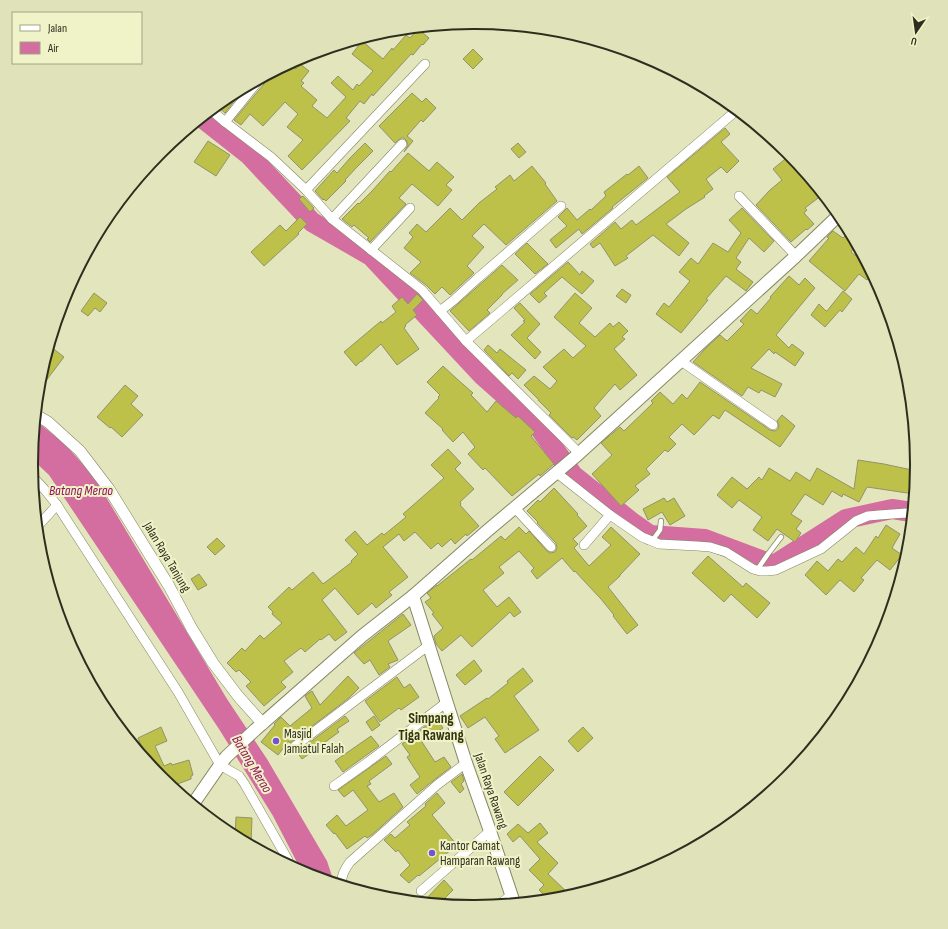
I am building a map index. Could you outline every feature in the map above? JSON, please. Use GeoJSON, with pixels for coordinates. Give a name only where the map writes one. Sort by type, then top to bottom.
{"type":"FeatureCollection","features":[{"type":"Feature","properties":{"kind":"main road"},"geometry":{"type":"LineString","coordinates":[[196,799],[223,761],[259,727],[362,636],[413,596],[559,471],[834,220]]}},
{"type":"Feature","properties":{"kind":"main road","name":"Jalan Raya Rawang"},"geometry":{"type":"LineString","coordinates":[[413,596],[466,763],[512,898]]}},
{"type":"Feature","properties":{"kind":"street"},"geometry":{"type":"LineString","coordinates":[[306,190],[425,64]]}},
{"type":"Feature","properties":{"kind":"street"},"geometry":{"type":"LineString","coordinates":[[225,122],[251,90]]}},
{"type":"Feature","properties":{"kind":"street"},"geometry":{"type":"LineString","coordinates":[[216,114],[271,157],[306,190],[332,219],[422,290],[466,341],[577,455]]}},
{"type":"Feature","properties":{"kind":"street"},"geometry":{"type":"LineString","coordinates":[[466,341],[732,114]]}},
{"type":"Feature","properties":{"kind":"street"},"geometry":{"type":"LineString","coordinates":[[332,219],[402,144]]}},
{"type":"Feature","properties":{"kind":"street"},"geometry":{"type":"LineString","coordinates":[[739,196],[796,256]]}},
{"type":"Feature","properties":{"kind":"street"},"geometry":{"type":"LineString","coordinates":[[440,311],[561,206]]}},
{"type":"Feature","properties":{"kind":"street"},"geometry":{"type":"LineString","coordinates":[[371,250],[410,208]]}},
{"type":"Feature","properties":{"kind":"street"},"geometry":{"type":"LineString","coordinates":[[681,361],[773,425]]}},
{"type":"Feature","properties":{"kind":"street","name":"Jalan Raya Tanjung"},"geometry":{"type":"LineString","coordinates":[[41,417],[80,451],[109,489],[169,586],[213,663],[259,727]]}},
{"type":"Feature","properties":{"kind":"street"},"geometry":{"type":"LineString","coordinates":[[559,471],[610,515],[642,537],[653,539],[659,544],[710,547],[726,552],[753,569],[758,568],[767,572],[776,570],[821,549],[856,521],[868,516],[907,513]]}},
{"type":"Feature","properties":{"kind":"street"},"geometry":{"type":"LineString","coordinates":[[39,483],[57,505],[223,761],[244,783],[287,858]]}},
{"type":"Feature","properties":{"kind":"street"},"geometry":{"type":"LineString","coordinates":[[42,521],[57,505]]}},
{"type":"Feature","properties":{"kind":"street"},"geometry":{"type":"LineString","coordinates":[[515,508],[551,547]]}},
{"type":"Feature","properties":{"kind":"street"},"geometry":{"type":"LineString","coordinates":[[584,545],[610,515]]}},
{"type":"Feature","properties":{"kind":"street"},"geometry":{"type":"LineString","coordinates":[[295,746],[429,645]]}},
{"type":"Feature","properties":{"kind":"street"},"geometry":{"type":"LineString","coordinates":[[334,786],[447,702]]}},
{"type":"Feature","properties":{"kind":"street"},"geometry":{"type":"LineString","coordinates":[[341,879],[344,870],[350,862],[436,785],[466,763]]}},
{"type":"Feature","properties":{"kind":"street"},"geometry":{"type":"LineString","coordinates":[[421,891],[490,831]]}},
{"type":"Feature","properties":{"kind":"lane"},"geometry":{"type":"LineString","coordinates":[[653,539],[660,530],[661,521]]}},
{"type":"Feature","properties":{"kind":"lane"},"geometry":{"type":"LineString","coordinates":[[758,568],[781,537]]}},
{"type":"Feature","properties":{"kind":"water","name":"Batang Merao"},"geometry":{"type":"Polygon","coordinates":[[[40,424],[64,443],[94,477],[227,699],[267,759],[327,861],[332,876],[297,862],[273,816],[219,729],[49,475],[38,465],[40,424]]]}},
{"type":"Feature","properties":{"kind":"building"},"geometry":{"type":"Polygon","coordinates":[[[422,32],[429,38],[413,55],[411,54],[373,96],[372,94],[364,104],[360,101],[346,118],[350,121],[302,170],[288,156],[303,140],[287,127],[298,114],[285,102],[263,126],[250,114],[241,125],[234,120],[264,83],[295,68],[296,69],[301,65],[309,71],[301,81],[304,83],[301,86],[317,100],[312,106],[327,118],[346,97],[331,83],[338,76],[353,90],[357,84],[359,86],[373,71],[352,54],[359,45],[364,43],[383,59],[406,35],[410,38],[414,33],[422,32]]]}},
{"type":"Feature","properties":{"kind":"building"},"geometry":{"type":"Polygon","coordinates":[[[473,49],[483,59],[473,69],[463,59],[473,49]]]}},
{"type":"Feature","properties":{"kind":"building"},"geometry":{"type":"Polygon","coordinates":[[[412,93],[422,102],[426,98],[436,108],[423,122],[421,120],[407,136],[413,141],[404,152],[408,145],[406,140],[401,138],[395,143],[379,126],[412,93]]]}},
{"type":"Feature","properties":{"kind":"building"},"geometry":{"type":"Polygon","coordinates":[[[235,100],[225,113],[221,110],[235,100]]]}},
{"type":"Feature","properties":{"kind":"building"},"geometry":{"type":"Polygon","coordinates":[[[725,128],[730,134],[721,142],[739,161],[727,173],[721,167],[706,179],[713,189],[704,196],[705,197],[666,224],[689,243],[679,256],[653,235],[626,256],[628,258],[615,266],[600,243],[593,248],[590,244],[615,222],[621,229],[632,220],[636,225],[680,192],[667,177],[725,128]]]}},
{"type":"Feature","properties":{"kind":"building"},"geometry":{"type":"Polygon","coordinates":[[[208,141],[230,155],[216,176],[194,162],[208,141]]]}},
{"type":"Feature","properties":{"kind":"building"},"geometry":{"type":"Polygon","coordinates":[[[365,143],[373,151],[326,201],[324,199],[323,200],[315,191],[334,170],[337,173],[365,143]]]}},
{"type":"Feature","properties":{"kind":"building"},"geometry":{"type":"Polygon","coordinates":[[[518,143],[526,152],[519,158],[511,149],[518,143]]]}},
{"type":"Feature","properties":{"kind":"building"},"geometry":{"type":"Polygon","coordinates":[[[408,153],[429,171],[437,162],[454,177],[446,185],[452,190],[438,206],[412,184],[399,198],[406,204],[370,242],[367,239],[369,238],[354,225],[352,227],[342,219],[372,191],[390,171],[391,172],[408,153]]]}},
{"type":"Feature","properties":{"kind":"building"},"geometry":{"type":"Polygon","coordinates":[[[784,160],[819,198],[805,208],[807,210],[804,213],[814,224],[791,242],[756,205],[782,180],[773,169],[784,160]]]}},
{"type":"Feature","properties":{"kind":"building"},"geometry":{"type":"Polygon","coordinates":[[[532,166],[546,183],[545,184],[557,201],[506,245],[484,224],[472,236],[484,247],[467,266],[474,273],[450,295],[442,287],[435,294],[410,273],[421,262],[404,248],[413,237],[409,233],[417,224],[426,232],[450,208],[462,220],[479,203],[497,189],[495,187],[510,175],[514,181],[532,166]]]}},
{"type":"Feature","properties":{"kind":"building"},"geometry":{"type":"Polygon","coordinates":[[[639,166],[648,178],[582,234],[579,229],[556,248],[550,240],[567,226],[558,217],[567,208],[577,220],[590,209],[591,210],[606,196],[604,192],[639,166]]]}},
{"type":"Feature","properties":{"kind":"building"},"geometry":{"type":"Polygon","coordinates":[[[303,196],[314,208],[310,212],[299,199],[303,196]]]}},
{"type":"Feature","properties":{"kind":"building"},"geometry":{"type":"Polygon","coordinates":[[[742,208],[774,241],[764,252],[749,238],[736,258],[741,262],[736,269],[753,282],[746,291],[726,276],[706,299],[708,300],[681,333],[656,314],[664,303],[669,307],[690,281],[679,272],[691,258],[698,264],[713,243],[728,252],[741,233],[729,220],[742,208]]]}},
{"type":"Feature","properties":{"kind":"building"},"geometry":{"type":"Polygon","coordinates":[[[300,217],[307,224],[298,233],[299,234],[264,266],[251,252],[280,225],[286,231],[300,217]]]}},
{"type":"Feature","properties":{"kind":"building"},"geometry":{"type":"Polygon","coordinates":[[[833,231],[843,238],[844,237],[853,250],[851,252],[856,256],[865,272],[867,280],[859,274],[845,291],[809,261],[829,238],[827,237],[833,231]]]}},
{"type":"Feature","properties":{"kind":"building"},"geometry":{"type":"Polygon","coordinates":[[[527,243],[548,264],[535,274],[515,254],[527,243]]]}},
{"type":"Feature","properties":{"kind":"building"},"geometry":{"type":"Polygon","coordinates":[[[568,262],[580,275],[582,271],[594,281],[582,294],[562,277],[544,293],[547,296],[539,303],[530,294],[568,262]]]}},
{"type":"Feature","properties":{"kind":"building"},"geometry":{"type":"Polygon","coordinates":[[[502,265],[518,280],[487,310],[490,313],[469,331],[450,311],[502,265]]]}},
{"type":"Feature","properties":{"kind":"building"},"geometry":{"type":"Polygon","coordinates":[[[789,276],[799,285],[805,278],[815,288],[776,335],[789,348],[792,344],[804,353],[795,366],[775,352],[774,354],[769,349],[751,368],[782,384],[775,397],[761,390],[759,393],[748,387],[742,396],[693,362],[720,335],[727,341],[744,324],[740,321],[751,309],[757,314],[789,276]]]}},
{"type":"Feature","properties":{"kind":"building"},"geometry":{"type":"Polygon","coordinates":[[[622,289],[631,295],[626,303],[616,296],[622,289]]]}},
{"type":"Feature","properties":{"kind":"building"},"geometry":{"type":"Polygon","coordinates":[[[843,291],[852,299],[842,312],[840,310],[825,327],[811,315],[819,304],[827,311],[843,291]]]}},
{"type":"Feature","properties":{"kind":"building"},"geometry":{"type":"Polygon","coordinates":[[[94,293],[107,303],[100,312],[95,308],[88,316],[81,311],[94,293]]]}},
{"type":"Feature","properties":{"kind":"building"},"geometry":{"type":"Polygon","coordinates":[[[575,293],[592,308],[579,323],[595,337],[610,323],[613,327],[619,322],[628,331],[622,337],[625,339],[614,349],[637,375],[620,390],[615,384],[594,408],[601,416],[577,440],[573,437],[572,438],[549,415],[551,413],[524,385],[534,376],[550,389],[557,381],[543,367],[564,349],[573,358],[586,346],[554,317],[575,293]]]}},
{"type":"Feature","properties":{"kind":"building"},"geometry":{"type":"Polygon","coordinates":[[[417,294],[423,300],[413,310],[417,315],[405,325],[406,326],[404,328],[419,349],[397,365],[381,344],[356,366],[344,352],[381,321],[382,323],[396,312],[392,306],[402,297],[408,304],[417,294]]]}},
{"type":"Feature","properties":{"kind":"building"},"geometry":{"type":"Polygon","coordinates":[[[520,303],[540,324],[527,338],[541,352],[535,359],[511,335],[525,322],[523,321],[525,320],[514,308],[520,303]]]}},
{"type":"Feature","properties":{"kind":"building"},"geometry":{"type":"Polygon","coordinates":[[[488,345],[497,353],[500,349],[526,370],[518,379],[512,373],[509,376],[484,350],[488,345]]]}},
{"type":"Feature","properties":{"kind":"building"},"geometry":{"type":"Polygon","coordinates":[[[54,349],[64,357],[47,379],[54,349]]]}},
{"type":"Feature","properties":{"kind":"building"},"geometry":{"type":"Polygon","coordinates":[[[443,366],[473,393],[471,395],[487,412],[496,401],[516,418],[518,416],[535,432],[531,436],[554,464],[512,496],[485,468],[483,470],[468,454],[475,447],[463,432],[453,442],[442,430],[443,429],[425,413],[440,395],[427,382],[443,366]]]}},
{"type":"Feature","properties":{"kind":"building"},"geometry":{"type":"Polygon","coordinates":[[[700,382],[770,430],[775,431],[778,429],[779,425],[777,421],[782,415],[795,426],[780,447],[725,410],[719,419],[713,415],[694,435],[682,424],[669,437],[676,444],[668,452],[665,450],[646,469],[650,474],[635,486],[639,490],[621,506],[592,474],[612,455],[601,443],[620,427],[624,431],[653,403],[651,401],[660,392],[673,404],[682,394],[687,399],[700,382]]]}},
{"type":"Feature","properties":{"kind":"building"},"geometry":{"type":"Polygon","coordinates":[[[125,385],[138,396],[131,404],[143,415],[122,437],[97,417],[125,385]]]}},
{"type":"Feature","properties":{"kind":"building"},"geometry":{"type":"Polygon","coordinates":[[[448,449],[461,463],[455,469],[474,489],[460,502],[460,505],[479,526],[467,536],[466,534],[455,544],[451,539],[442,547],[438,543],[431,549],[415,532],[404,541],[399,534],[383,547],[408,577],[389,592],[392,595],[376,608],[372,603],[358,615],[335,588],[322,600],[347,632],[335,641],[329,634],[321,640],[320,639],[305,652],[301,648],[284,661],[293,672],[281,682],[286,687],[264,706],[246,686],[251,682],[239,670],[236,672],[227,663],[242,648],[245,651],[260,635],[264,639],[282,623],[272,614],[273,612],[268,607],[289,587],[292,590],[313,572],[323,584],[352,562],[351,561],[358,554],[345,540],[355,531],[367,545],[382,533],[384,535],[406,517],[403,514],[444,478],[431,465],[448,449]]]}},
{"type":"Feature","properties":{"kind":"building"},"geometry":{"type":"Polygon","coordinates":[[[858,460],[910,470],[909,493],[867,487],[859,502],[843,494],[842,497],[832,491],[823,505],[805,494],[791,514],[802,521],[796,529],[801,533],[795,542],[777,529],[768,541],[753,530],[762,517],[739,500],[732,508],[717,495],[732,477],[747,489],[759,477],[762,480],[769,468],[790,481],[796,472],[810,481],[817,468],[854,489],[858,460]]]}},
{"type":"Feature","properties":{"kind":"building"},"geometry":{"type":"Polygon","coordinates":[[[554,488],[587,526],[573,539],[578,544],[574,548],[589,566],[611,545],[602,537],[611,527],[640,554],[608,587],[638,625],[627,634],[601,599],[562,558],[537,579],[531,571],[534,568],[519,551],[499,567],[504,573],[483,590],[497,607],[509,597],[521,612],[514,617],[510,612],[472,647],[461,635],[442,651],[436,644],[434,636],[443,628],[425,602],[431,598],[427,593],[471,559],[472,560],[501,536],[505,540],[519,527],[526,534],[529,531],[547,551],[550,553],[555,552],[557,548],[556,543],[527,511],[538,500],[540,502],[554,488]]]}},
{"type":"Feature","properties":{"kind":"building"},"geometry":{"type":"Polygon","coordinates":[[[664,498],[667,502],[674,498],[685,516],[670,525],[662,512],[648,520],[643,509],[664,498]]]}},
{"type":"Feature","properties":{"kind":"building"},"geometry":{"type":"Polygon","coordinates":[[[886,525],[900,534],[892,548],[900,554],[899,559],[890,570],[877,560],[861,578],[864,580],[854,592],[840,580],[826,595],[805,575],[817,561],[828,571],[838,559],[842,562],[856,547],[864,554],[876,536],[878,538],[886,525]]]}},
{"type":"Feature","properties":{"kind":"building"},"geometry":{"type":"Polygon","coordinates":[[[217,538],[225,546],[215,555],[207,547],[217,538]]]}},
{"type":"Feature","properties":{"kind":"building"},"geometry":{"type":"Polygon","coordinates":[[[708,556],[743,587],[746,583],[770,603],[757,618],[731,594],[724,602],[692,573],[708,556]]]}},
{"type":"Feature","properties":{"kind":"building"},"geometry":{"type":"Polygon","coordinates":[[[199,574],[207,585],[198,590],[191,579],[199,574]]]}},
{"type":"Feature","properties":{"kind":"building"},"geometry":{"type":"Polygon","coordinates":[[[403,614],[411,625],[388,641],[398,660],[388,664],[390,667],[379,675],[370,660],[364,664],[354,653],[403,614]]]}},
{"type":"Feature","properties":{"kind":"building"},"geometry":{"type":"Polygon","coordinates":[[[474,660],[482,671],[465,685],[456,675],[474,660]]]}},
{"type":"Feature","properties":{"kind":"building"},"geometry":{"type":"Polygon","coordinates":[[[523,668],[533,681],[514,696],[539,730],[505,753],[495,739],[499,736],[485,717],[468,728],[460,716],[487,698],[488,699],[508,683],[507,681],[523,668]]]}},
{"type":"Feature","properties":{"kind":"building"},"geometry":{"type":"Polygon","coordinates":[[[348,676],[359,688],[349,698],[290,743],[289,741],[278,755],[261,742],[281,717],[290,726],[312,708],[305,696],[312,691],[320,705],[348,676]]]}},
{"type":"Feature","properties":{"kind":"building"},"geometry":{"type":"Polygon","coordinates":[[[397,677],[404,688],[410,684],[419,697],[401,710],[399,708],[380,722],[365,701],[397,677]]]}},
{"type":"Feature","properties":{"kind":"building"},"geometry":{"type":"Polygon","coordinates":[[[345,716],[349,721],[337,729],[339,732],[302,759],[297,752],[345,716]]]}},
{"type":"Feature","properties":{"kind":"building"},"geometry":{"type":"Polygon","coordinates":[[[374,716],[380,725],[372,731],[366,722],[374,716]]]}},
{"type":"Feature","properties":{"kind":"building"},"geometry":{"type":"Polygon","coordinates":[[[436,718],[443,728],[422,742],[435,762],[444,757],[451,767],[417,794],[410,785],[420,777],[407,757],[410,755],[402,744],[436,718]]]}},
{"type":"Feature","properties":{"kind":"building"},"geometry":{"type":"Polygon","coordinates":[[[161,727],[167,741],[155,746],[164,766],[171,763],[172,765],[189,760],[193,775],[191,776],[191,779],[178,784],[147,752],[141,745],[138,738],[161,727]]]}},
{"type":"Feature","properties":{"kind":"building"},"geometry":{"type":"Polygon","coordinates":[[[583,727],[593,738],[578,752],[568,741],[583,727]]]}},
{"type":"Feature","properties":{"kind":"building"},"geometry":{"type":"Polygon","coordinates":[[[371,736],[379,746],[343,772],[335,761],[371,736]]]}},
{"type":"Feature","properties":{"kind":"building"},"geometry":{"type":"Polygon","coordinates":[[[386,756],[392,764],[369,781],[371,784],[367,786],[379,802],[394,793],[403,807],[373,834],[367,838],[365,836],[347,849],[335,833],[334,834],[326,825],[337,815],[346,826],[368,810],[353,790],[344,797],[338,790],[386,756]]]}},
{"type":"Feature","properties":{"kind":"building"},"geometry":{"type":"Polygon","coordinates":[[[540,756],[554,770],[518,806],[504,792],[540,756]]]}},
{"type":"Feature","properties":{"kind":"building"},"geometry":{"type":"Polygon","coordinates":[[[462,774],[464,781],[461,784],[464,789],[460,793],[451,782],[462,774]]]}},
{"type":"Feature","properties":{"kind":"building"},"geometry":{"type":"Polygon","coordinates":[[[437,793],[445,803],[432,815],[457,845],[409,883],[400,875],[410,865],[398,850],[396,852],[384,840],[391,834],[395,838],[410,825],[407,822],[426,806],[425,804],[437,793]]]}},
{"type":"Feature","properties":{"kind":"building"},"geometry":{"type":"Polygon","coordinates":[[[236,817],[252,818],[251,839],[235,829],[236,817]]]}},
{"type":"Feature","properties":{"kind":"building"},"geometry":{"type":"Polygon","coordinates":[[[540,823],[548,833],[537,842],[558,863],[548,874],[565,890],[543,894],[539,890],[544,885],[529,870],[540,859],[520,836],[513,842],[507,834],[518,824],[528,833],[540,823]]]}},
{"type":"Feature","properties":{"kind":"building"},"geometry":{"type":"Polygon","coordinates":[[[444,880],[453,890],[445,898],[446,899],[428,897],[444,880]]]}},
{"type":"Feature","properties":{"kind":"waterway"},"geometry":{"type":"LineString","coordinates":[[206,121],[249,155],[312,222],[371,256],[482,375],[535,422],[573,475],[650,535],[705,539],[774,565],[846,519],[892,509],[907,511]]}},
{"type":"Feature","properties":{"kind":"place","name":"Masjid Jamiatul Falah"},"geometry":{"type":"Point","coordinates":[276,741]}},
{"type":"Feature","properties":{"kind":"place","name":"Kantor Camat Hamparan Rawang"},"geometry":{"type":"Point","coordinates":[432,853]}},
{"type":"Feature","properties":{"kind":"district","name":"Simpang Tiga Rawang"},"geometry":{"type":"Point","coordinates":[431,726]}}]}
